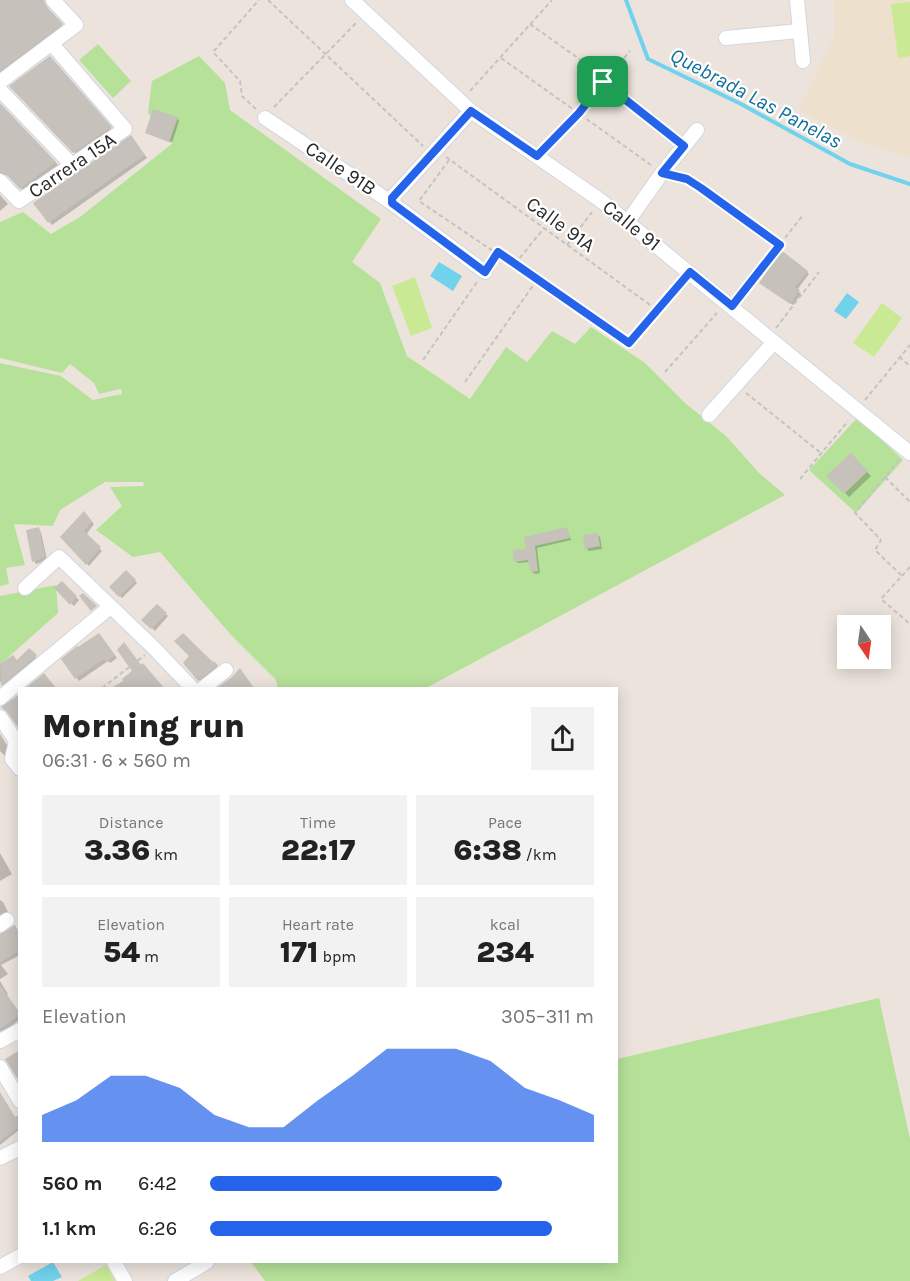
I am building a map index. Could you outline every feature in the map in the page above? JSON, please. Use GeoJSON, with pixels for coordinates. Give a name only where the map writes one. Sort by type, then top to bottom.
{"type":"FeatureCollection","features":[{"type":"Feature","properties":{"kind":"street"},"geometry":{"type":"LineString","coordinates":[[0,82],[76,25],[53,0]]}},
{"type":"Feature","properties":{"kind":"street","name":"Calle 91"},"geometry":{"type":"LineString","coordinates":[[352,0],[471,111],[628,221],[908,452]]}},
{"type":"Feature","properties":{"kind":"street"},"geometry":{"type":"LineString","coordinates":[[797,0],[803,61]]}},
{"type":"Feature","properties":{"kind":"street"},"geometry":{"type":"LineString","coordinates":[[726,38],[799,31]]}},
{"type":"Feature","properties":{"kind":"street","name":"Carrera 15A"},"geometry":{"type":"LineString","coordinates":[[0,181],[19,201],[125,129],[52,45]]}},
{"type":"Feature","properties":{"kind":"street"},"geometry":{"type":"LineString","coordinates":[[0,90],[72,165]]}},
{"type":"Feature","properties":{"kind":"street"},"geometry":{"type":"LineString","coordinates":[[392,203],[392,198],[471,111]]}},
{"type":"Feature","properties":{"kind":"street","name":"Calle 91B"},"geometry":{"type":"LineString","coordinates":[[265,118],[392,203],[485,272]]}},
{"type":"Feature","properties":{"kind":"street"},"geometry":{"type":"LineString","coordinates":[[628,221],[662,173],[697,130]]}},
{"type":"Feature","properties":{"kind":"street"},"geometry":{"type":"LineString","coordinates":[[709,416],[771,339]]}},
{"type":"Feature","properties":{"kind":"street"},"geometry":{"type":"LineString","coordinates":[[25,588],[59,557],[191,687]]}},
{"type":"Feature","properties":{"kind":"street"},"geometry":{"type":"LineString","coordinates":[[0,698],[110,607]]}},
{"type":"Feature","properties":{"kind":"street"},"geometry":{"type":"LineString","coordinates":[[204,687],[226,670]]}},
{"type":"Feature","properties":{"kind":"street"},"geometry":{"type":"LineString","coordinates":[[0,717],[16,741],[12,759],[18,766]]}},
{"type":"Feature","properties":{"kind":"street"},"geometry":{"type":"LineString","coordinates":[[0,1041],[18,1031]]}},
{"type":"Feature","properties":{"kind":"street"},"geometry":{"type":"LineString","coordinates":[[0,1067],[18,1098]]}},
{"type":"Feature","properties":{"kind":"street"},"geometry":{"type":"LineString","coordinates":[[0,1158],[18,1149]]}},
{"type":"Feature","properties":{"kind":"street"},"geometry":{"type":"LineString","coordinates":[[0,1267],[18,1257]]}},
{"type":"Feature","properties":{"kind":"street"},"geometry":{"type":"LineString","coordinates":[[115,1263],[125,1281]]}},
{"type":"Feature","properties":{"kind":"street"},"geometry":{"type":"LineString","coordinates":[[175,1281],[205,1263]]}},
{"type":"Feature","properties":{"kind":"path"},"geometry":{"type":"LineString","coordinates":[[259,0],[213,52],[240,81],[242,96],[265,118],[366,13]]}},
{"type":"Feature","properties":{"kind":"path"},"geometry":{"type":"LineString","coordinates":[[268,0],[432,155]]}},
{"type":"Feature","properties":{"kind":"path"},"geometry":{"type":"LineString","coordinates":[[460,102],[552,0]]}},
{"type":"Feature","properties":{"kind":"path"},"geometry":{"type":"LineString","coordinates":[[530,24],[606,78]]}},
{"type":"Feature","properties":{"kind":"path"},"geometry":{"type":"LineString","coordinates":[[537,156],[579,113],[630,51]]}},
{"type":"Feature","properties":{"kind":"path"},"geometry":{"type":"LineString","coordinates":[[501,58],[662,173],[687,179],[780,245]]}},
{"type":"Feature","properties":{"kind":"path"},"geometry":{"type":"LineString","coordinates":[[603,82],[684,146]]}},
{"type":"Feature","properties":{"kind":"path","name":"Calle 91A"},"geometry":{"type":"LineString","coordinates":[[498,252],[419,201],[449,160],[657,310]]}},
{"type":"Feature","properties":{"kind":"path"},"geometry":{"type":"LineString","coordinates":[[567,245],[600,200]]}},
{"type":"Feature","properties":{"kind":"path"},"geometry":{"type":"LineString","coordinates":[[665,372],[729,304],[803,215]]}},
{"type":"Feature","properties":{"kind":"path"},"geometry":{"type":"LineString","coordinates":[[515,264],[544,228]]}},
{"type":"Feature","properties":{"kind":"path"},"geometry":{"type":"LineString","coordinates":[[423,360],[498,252],[629,343],[690,272]]}},
{"type":"Feature","properties":{"kind":"path"},"geometry":{"type":"LineString","coordinates":[[771,339],[819,272]]}},
{"type":"Feature","properties":{"kind":"path"},"geometry":{"type":"LineString","coordinates":[[465,382],[537,280]]}},
{"type":"Feature","properties":{"kind":"path"},"geometry":{"type":"LineString","coordinates":[[899,357],[910,366]]}},
{"type":"Feature","properties":{"kind":"path"},"geometry":{"type":"LineString","coordinates":[[735,384],[821,453]]}},
{"type":"Feature","properties":{"kind":"path"},"geometry":{"type":"LineString","coordinates":[[902,576],[875,550],[881,540],[855,513],[908,452]]}},
{"type":"Feature","properties":{"kind":"path"},"geometry":{"type":"LineString","coordinates":[[885,477],[910,502]]}},
{"type":"Feature","properties":{"kind":"path"},"geometry":{"type":"LineString","coordinates":[[910,567],[882,599],[910,624]]}},
{"type":"Feature","properties":{"kind":"path"},"geometry":{"type":"LineString","coordinates":[[103,687],[154,648]]}},
{"type":"Feature","properties":{"kind":"shaded area"},"geometry":{"type":"Polygon","coordinates":[[[833,0],[910,0],[910,157],[862,143],[799,110],[835,35],[833,0]]]}},
{"type":"Feature","properties":{"kind":"green space"},"geometry":{"type":"Polygon","coordinates":[[[910,2],[910,56],[898,58],[891,4],[910,2]]]}},
{"type":"Feature","properties":{"kind":"green space"},"geometry":{"type":"Polygon","coordinates":[[[98,44],[131,81],[113,98],[79,60],[98,44]]]}},
{"type":"Feature","properties":{"kind":"green space"},"geometry":{"type":"Polygon","coordinates":[[[199,56],[225,83],[230,110],[381,219],[352,262],[380,283],[407,356],[470,399],[506,347],[527,362],[552,331],[575,344],[591,327],[645,363],[685,403],[726,436],[759,473],[785,495],[428,687],[278,687],[276,680],[231,635],[160,552],[133,557],[96,530],[122,506],[110,487],[144,486],[143,482],[105,482],[60,510],[53,526],[14,524],[25,565],[6,568],[9,584],[0,586],[0,363],[61,376],[93,400],[122,394],[121,389],[99,394],[94,383],[70,364],[62,373],[0,358],[0,222],[23,212],[51,234],[80,217],[173,143],[148,113],[152,81],[199,56]]]}},
{"type":"Feature","properties":{"kind":"green space"},"geometry":{"type":"Polygon","coordinates":[[[415,277],[432,328],[411,336],[392,286],[415,277]]]}},
{"type":"Feature","properties":{"kind":"green space"},"geometry":{"type":"Polygon","coordinates":[[[882,303],[902,318],[874,357],[853,343],[882,303]]]}},
{"type":"Feature","properties":{"kind":"green space"},"geometry":{"type":"Polygon","coordinates":[[[858,417],[903,460],[856,513],[809,470],[858,417]]]}},
{"type":"Feature","properties":{"kind":"green space"},"geometry":{"type":"Polygon","coordinates":[[[56,585],[58,613],[4,661],[0,669],[0,596],[56,585]]]}},
{"type":"Feature","properties":{"kind":"green space"},"geometry":{"type":"Polygon","coordinates":[[[879,998],[910,1139],[910,1281],[265,1281],[252,1263],[618,1263],[618,1059],[879,998]]]}},
{"type":"Feature","properties":{"kind":"green space"},"geometry":{"type":"Polygon","coordinates":[[[106,1265],[115,1281],[78,1281],[106,1265]]]}},
{"type":"Feature","properties":{"kind":"water"},"geometry":{"type":"Polygon","coordinates":[[[439,262],[462,276],[453,291],[430,276],[439,262]]]}},
{"type":"Feature","properties":{"kind":"water"},"geometry":{"type":"Polygon","coordinates":[[[847,293],[859,302],[846,319],[834,311],[847,293]]]}},
{"type":"Feature","properties":{"kind":"water"},"geometry":{"type":"Polygon","coordinates":[[[54,1263],[62,1277],[53,1281],[31,1281],[28,1276],[54,1263]]]}},
{"type":"Feature","properties":{"kind":"building"},"geometry":{"type":"Polygon","coordinates":[[[0,0],[44,0],[46,6],[63,24],[0,71],[0,0]]]}},
{"type":"Feature","properties":{"kind":"building"},"geometry":{"type":"Polygon","coordinates":[[[50,56],[112,127],[73,153],[9,86],[50,56]]]}},
{"type":"Feature","properties":{"kind":"building"},"geometry":{"type":"Polygon","coordinates":[[[0,103],[56,162],[20,189],[7,175],[0,172],[0,103]]]}},
{"type":"Feature","properties":{"kind":"building"},"geometry":{"type":"Polygon","coordinates":[[[153,109],[178,117],[169,142],[145,133],[153,109]]]}},
{"type":"Feature","properties":{"kind":"building"},"geometry":{"type":"Polygon","coordinates":[[[131,135],[145,155],[48,223],[33,203],[131,135]]]}},
{"type":"Feature","properties":{"kind":"building"},"geometry":{"type":"Polygon","coordinates":[[[781,250],[808,271],[795,287],[800,290],[790,304],[759,283],[781,250]]]}},
{"type":"Feature","properties":{"kind":"building"},"geometry":{"type":"Polygon","coordinates":[[[851,453],[868,471],[844,494],[826,476],[851,453]]]}},
{"type":"Feature","properties":{"kind":"building"},"geometry":{"type":"Polygon","coordinates":[[[84,511],[92,521],[84,531],[101,547],[86,565],[60,537],[84,511]]]}},
{"type":"Feature","properties":{"kind":"building"},"geometry":{"type":"Polygon","coordinates":[[[39,527],[45,557],[32,562],[26,530],[39,527]]]}},
{"type":"Feature","properties":{"kind":"building"},"geometry":{"type":"Polygon","coordinates":[[[567,527],[570,538],[535,546],[538,571],[531,572],[528,560],[514,562],[513,550],[526,549],[524,537],[567,527]]]}},
{"type":"Feature","properties":{"kind":"building"},"geometry":{"type":"Polygon","coordinates":[[[598,533],[600,546],[585,549],[583,535],[598,533]]]}},
{"type":"Feature","properties":{"kind":"building"},"geometry":{"type":"Polygon","coordinates":[[[126,570],[136,580],[119,597],[109,587],[126,570]]]}},
{"type":"Feature","properties":{"kind":"building"},"geometry":{"type":"Polygon","coordinates":[[[62,581],[77,596],[70,605],[54,588],[62,581]]]}},
{"type":"Feature","properties":{"kind":"building"},"geometry":{"type":"Polygon","coordinates":[[[83,593],[97,606],[91,611],[79,596],[83,593]]]}},
{"type":"Feature","properties":{"kind":"building"},"geometry":{"type":"Polygon","coordinates":[[[157,604],[167,613],[151,629],[141,620],[157,604]]]}},
{"type":"Feature","properties":{"kind":"building"},"geometry":{"type":"Polygon","coordinates":[[[99,633],[115,655],[106,662],[104,659],[75,679],[61,659],[99,633]]]}},
{"type":"Feature","properties":{"kind":"building"},"geometry":{"type":"Polygon","coordinates":[[[183,633],[218,665],[198,681],[183,663],[189,656],[174,641],[183,633]]]}},
{"type":"Feature","properties":{"kind":"building"},"geometry":{"type":"Polygon","coordinates":[[[124,642],[141,665],[143,663],[163,687],[113,687],[123,681],[122,679],[132,671],[117,650],[124,642]]]}},
{"type":"Feature","properties":{"kind":"building"},"geometry":{"type":"Polygon","coordinates":[[[29,648],[37,655],[1,686],[0,664],[13,655],[17,660],[29,648]]]}},
{"type":"Feature","properties":{"kind":"building"},"geometry":{"type":"Polygon","coordinates":[[[240,668],[253,687],[218,687],[240,668]]]}},
{"type":"Feature","properties":{"kind":"building"},"geometry":{"type":"Polygon","coordinates":[[[44,673],[55,687],[27,687],[44,673]]]}},
{"type":"Feature","properties":{"kind":"building"},"geometry":{"type":"Polygon","coordinates":[[[18,695],[18,727],[7,712],[1,707],[18,695]]]}},
{"type":"Feature","properties":{"kind":"building"},"geometry":{"type":"Polygon","coordinates":[[[15,925],[18,930],[18,952],[0,962],[0,934],[15,925]]]}},
{"type":"Feature","properties":{"kind":"building"},"geometry":{"type":"Polygon","coordinates":[[[0,985],[18,1010],[18,1016],[0,1029],[0,985]]]}},
{"type":"Feature","properties":{"kind":"building"},"geometry":{"type":"Polygon","coordinates":[[[18,1051],[18,1078],[17,1078],[5,1059],[18,1051]]]}},
{"type":"Feature","properties":{"kind":"building"},"geometry":{"type":"Polygon","coordinates":[[[0,1092],[15,1117],[18,1115],[18,1128],[0,1141],[0,1092]]]}},
{"type":"Feature","properties":{"kind":"waterway","name":"Quebrada Las Panelas"},"geometry":{"type":"LineString","coordinates":[[626,0],[648,59],[741,104],[850,164],[910,184]]}},
{"type":"Feature","properties":{"kind":"route"},"geometry":{"type":"LineString","coordinates":[[603,82],[684,146],[662,173],[687,179],[780,245],[732,306],[690,272],[629,343],[498,252],[485,272],[392,203],[392,198],[471,111],[537,156],[579,113],[603,82]]}}]}
